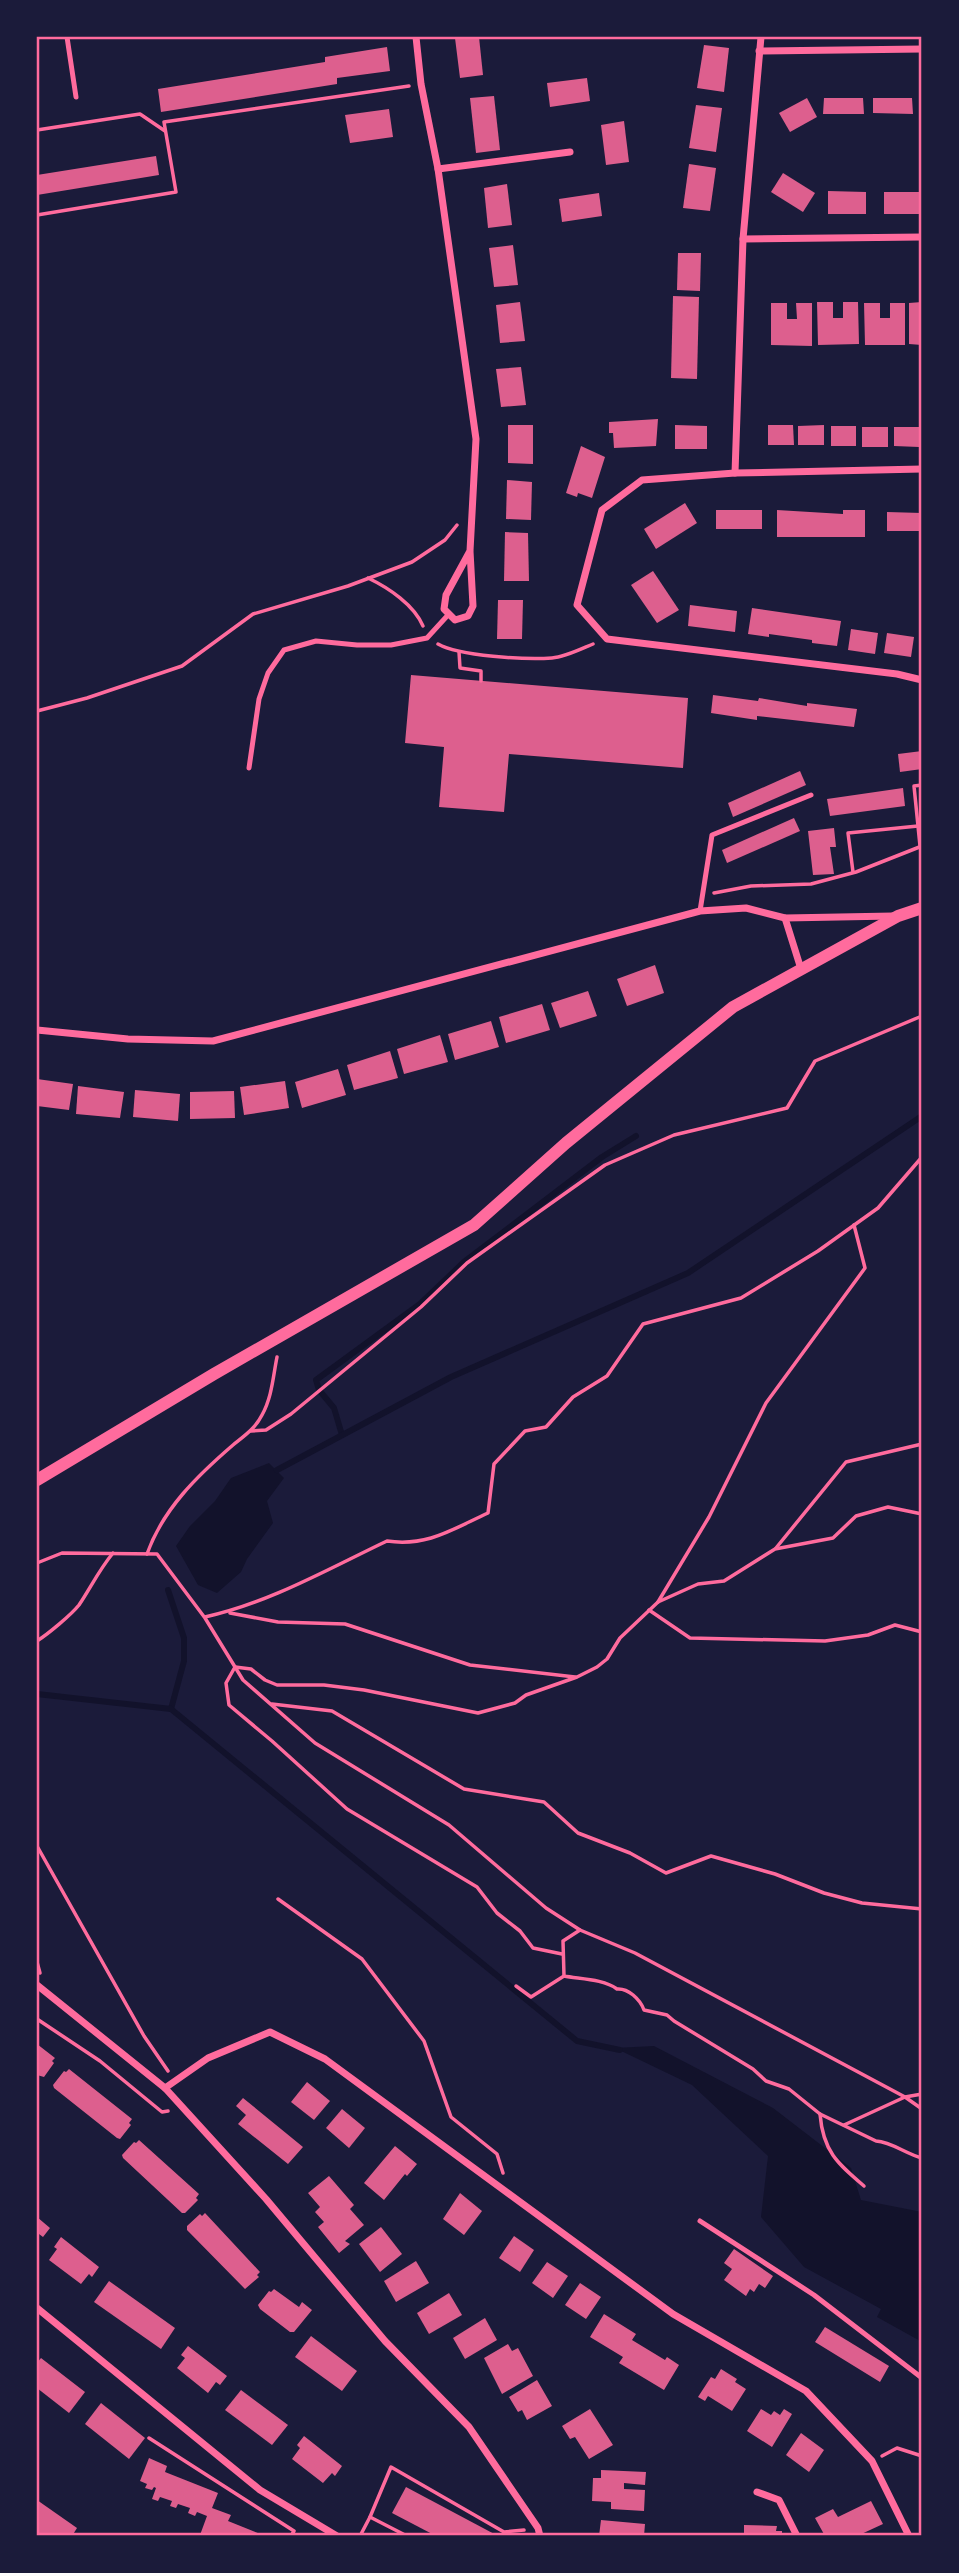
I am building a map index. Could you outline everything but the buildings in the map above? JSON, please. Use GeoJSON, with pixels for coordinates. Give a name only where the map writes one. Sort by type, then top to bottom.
{"type":"FeatureCollection","features":[{"type":"Feature","properties":{"kind":"street"},"geometry":{"type":"LineString","coordinates":[[416,37],[421,84],[438,169],[477,439],[470,551],[473,606],[468,616],[455,620],[444,609],[446,595],[470,551]]}},
{"type":"Feature","properties":{"kind":"street"},"geometry":{"type":"LineString","coordinates":[[735,473],[743,239],[761,37]]}},
{"type":"Feature","properties":{"kind":"street"},"geometry":{"type":"LineString","coordinates":[[759,51],[922,49]]}},
{"type":"Feature","properties":{"kind":"street"},"geometry":{"type":"LineString","coordinates":[[438,169],[570,152]]}},
{"type":"Feature","properties":{"kind":"street"},"geometry":{"type":"LineString","coordinates":[[743,239],[922,237]]}},
{"type":"Feature","properties":{"kind":"street"},"geometry":{"type":"LineString","coordinates":[[922,469],[735,473],[642,480],[602,510],[577,605],[607,639],[897,674],[922,680]]}},
{"type":"Feature","properties":{"kind":"street"},"geometry":{"type":"LineString","coordinates":[[37,1030],[128,1039],[213,1041],[700,911],[746,908],[785,918],[898,916]]}},
{"type":"Feature","properties":{"kind":"street"},"geometry":{"type":"LineString","coordinates":[[37,1480],[474,1225],[566,1143],[733,1007],[898,916],[922,908]]}},
{"type":"Feature","properties":{"kind":"street"},"geometry":{"type":"LineString","coordinates":[[785,918],[802,969]]}},
{"type":"Feature","properties":{"kind":"street"},"geometry":{"type":"LineString","coordinates":[[37,1985],[165,2088],[266,2199],[386,2341],[469,2427],[539,2532]]}},
{"type":"Feature","properties":{"kind":"street"},"geometry":{"type":"LineString","coordinates":[[165,2088],[208,2058],[270,2032],[325,2059],[673,2314],[806,2391],[872,2461],[909,2536]]}},
{"type":"Feature","properties":{"kind":"street"},"geometry":{"type":"LineString","coordinates":[[37,2308],[260,2490],[337,2536]]}},
{"type":"Feature","properties":{"kind":"street"},"geometry":{"type":"LineString","coordinates":[[757,2492],[779,2500],[789,2515],[797,2536]]}},
{"type":"Feature","properties":{"kind":"lane"},"geometry":{"type":"LineString","coordinates":[[67,37],[76,97]]}},
{"type":"Feature","properties":{"kind":"lane"},"geometry":{"type":"LineString","coordinates":[[249,768],[258,699],[268,673],[284,650],[317,640],[358,645],[391,645],[427,638],[448,615]]}},
{"type":"Feature","properties":{"kind":"lane"},"geometry":{"type":"LineString","coordinates":[[700,911],[712,835],[811,795]]}},
{"type":"Feature","properties":{"kind":"lane"},"geometry":{"type":"LineString","coordinates":[[700,2221],[814,2295],[922,2378]]}},
{"type":"Feature","properties":{"kind":"path"},"geometry":{"type":"LineString","coordinates":[[37,215],[176,192],[164,122],[421,84]]}},
{"type":"Feature","properties":{"kind":"path"},"geometry":{"type":"LineString","coordinates":[[37,130],[140,114],[165,131]]}},
{"type":"Feature","properties":{"kind":"path"},"geometry":{"type":"LineString","coordinates":[[37,711],[87,698],[182,666],[253,614],[412,562],[445,540],[461,520],[473,517]]}},
{"type":"Feature","properties":{"kind":"path"},"geometry":{"type":"LineString","coordinates":[[368,578],[385,586],[419,616],[427,638],[449,650],[554,659],[607,639]]}},
{"type":"Feature","properties":{"kind":"path"},"geometry":{"type":"LineString","coordinates":[[459,652],[460,668],[481,671],[481,681]]}},
{"type":"Feature","properties":{"kind":"path"},"geometry":{"type":"LineString","coordinates":[[702,895],[751,886],[811,884],[853,873],[921,846],[914,786],[922,785]]}},
{"type":"Feature","properties":{"kind":"path"},"geometry":{"type":"LineString","coordinates":[[853,873],[848,833],[918,826]]}},
{"type":"Feature","properties":{"kind":"path"},"geometry":{"type":"LineString","coordinates":[[251,1431],[266,1430],[291,1414],[421,1307],[467,1263],[605,1165],[674,1135],[787,1108],[815,1061],[922,1016]]}},
{"type":"Feature","properties":{"kind":"path"},"geometry":{"type":"LineString","coordinates":[[205,1618],[227,1613],[292,1588],[387,1541],[403,1544],[430,1540],[488,1513],[494,1464],[525,1431],[546,1427],[573,1397],[607,1376],[643,1324],[741,1298],[818,1251],[878,1208],[922,1157]]}},
{"type":"Feature","properties":{"kind":"path"},"geometry":{"type":"LineString","coordinates":[[235,1667],[251,1669],[277,1685],[324,1685],[364,1690],[478,1713],[514,1703],[538,1690],[577,1677],[607,1659],[620,1638],[658,1602],[709,1517],[766,1403],[865,1268],[854,1225]]}},
{"type":"Feature","properties":{"kind":"path"},"geometry":{"type":"LineString","coordinates":[[147,1554],[154,1534],[189,1486],[251,1431],[261,1417],[270,1396],[279,1337]]}},
{"type":"Feature","properties":{"kind":"path"},"geometry":{"type":"LineString","coordinates":[[658,1602],[698,1584],[724,1581],[775,1549],[846,1462],[922,1444]]}},
{"type":"Feature","properties":{"kind":"path"},"geometry":{"type":"LineString","coordinates":[[775,1549],[834,1538],[856,1516],[888,1507],[922,1514]]}},
{"type":"Feature","properties":{"kind":"path"},"geometry":{"type":"LineString","coordinates":[[37,1563],[62,1553],[157,1554],[205,1618],[243,1680],[316,1743],[449,1825],[546,1908],[580,1930],[635,1953],[905,2097],[922,2109]]}},
{"type":"Feature","properties":{"kind":"path"},"geometry":{"type":"LineString","coordinates":[[37,1641],[51,1632],[77,1607],[113,1553]]}},
{"type":"Feature","properties":{"kind":"path"},"geometry":{"type":"LineString","coordinates":[[649,1610],[690,1638],[825,1641],[868,1635],[895,1625],[922,1632]]}},
{"type":"Feature","properties":{"kind":"path"},"geometry":{"type":"LineString","coordinates":[[227,1613],[278,1622],[345,1624],[470,1665],[577,1677]]}},
{"type":"Feature","properties":{"kind":"path"},"geometry":{"type":"LineString","coordinates":[[235,1667],[226,1683],[229,1705],[347,1810],[477,1887],[497,1913],[520,1931],[533,1948],[563,1954]]}},
{"type":"Feature","properties":{"kind":"path"},"geometry":{"type":"LineString","coordinates":[[271,1704],[332,1711],[464,1789],[544,1802],[578,1833],[630,1853],[666,1874],[711,1856],[862,1903],[922,1909]]}},
{"type":"Feature","properties":{"kind":"path"},"geometry":{"type":"LineString","coordinates":[[37,1846],[144,2036],[175,2081]]}},
{"type":"Feature","properties":{"kind":"path"},"geometry":{"type":"LineString","coordinates":[[278,1899],[362,1959],[424,2041],[451,2117],[497,2154],[510,2195]]}},
{"type":"Feature","properties":{"kind":"path"},"geometry":{"type":"LineString","coordinates":[[564,1976],[563,1941],[580,1930]]}},
{"type":"Feature","properties":{"kind":"path"},"geometry":{"type":"LineString","coordinates":[[516,1986],[531,1997],[564,1976],[622,1989],[636,1997],[644,2010],[667,2015],[753,2069],[766,2081],[789,2089],[820,2114],[876,2141],[885,2141],[890,2147],[903,2149],[922,2158]]}},
{"type":"Feature","properties":{"kind":"path"},"geometry":{"type":"LineString","coordinates":[[37,2019],[100,2061],[162,2112],[183,2108]]}},
{"type":"Feature","properties":{"kind":"path"},"geometry":{"type":"LineString","coordinates":[[844,2125],[905,2097],[922,2094]]}},
{"type":"Feature","properties":{"kind":"path"},"geometry":{"type":"LineString","coordinates":[[820,2114],[821,2132],[836,2162],[864,2186]]}},
{"type":"Feature","properties":{"kind":"path"},"geometry":{"type":"LineString","coordinates":[[149,2438],[294,2531],[291,2536]]}},
{"type":"Feature","properties":{"kind":"path"},"geometry":{"type":"LineString","coordinates":[[872,2461],[897,2448],[922,2456]]}},
{"type":"Feature","properties":{"kind":"path"},"geometry":{"type":"LineString","coordinates":[[360,2536],[391,2467],[504,2532],[539,2532]]}},
{"type":"Feature","properties":{"kind":"path"},"geometry":{"type":"LineString","coordinates":[[370,2517],[407,2536]]}},
{"type":"Feature","properties":{"kind":"shaded area"},"geometry":{"type":"Polygon","coordinates":[[[269,1463],[284,1478],[267,1501],[273,1523],[241,1572],[217,1593],[198,1585],[176,1546],[231,1478],[269,1463]]]}},
{"type":"Feature","properties":{"kind":"shaded area"},"geometry":{"type":"Polygon","coordinates":[[[654,2046],[773,2108],[851,2168],[861,2200],[922,2212],[922,2342],[877,2317],[881,2309],[804,2267],[761,2217],[768,2156],[692,2085],[615,2048],[654,2046]]]}},
{"type":"Feature","properties":{"kind":"waterway"},"geometry":{"type":"LineString","coordinates":[[277,1470],[451,1377],[688,1273],[922,1116]]}},
{"type":"Feature","properties":{"kind":"waterway"},"geometry":{"type":"LineString","coordinates":[[342,1435],[334,1408],[319,1390],[316,1380],[420,1304],[464,1262],[602,1157],[636,1136]]}},
{"type":"Feature","properties":{"kind":"waterway"},"geometry":{"type":"LineString","coordinates":[[168,1590],[184,1638],[184,1661],[171,1709]]}},
{"type":"Feature","properties":{"kind":"waterway"},"geometry":{"type":"LineString","coordinates":[[37,1694],[171,1709],[577,2041],[620,2050]]}}]}
